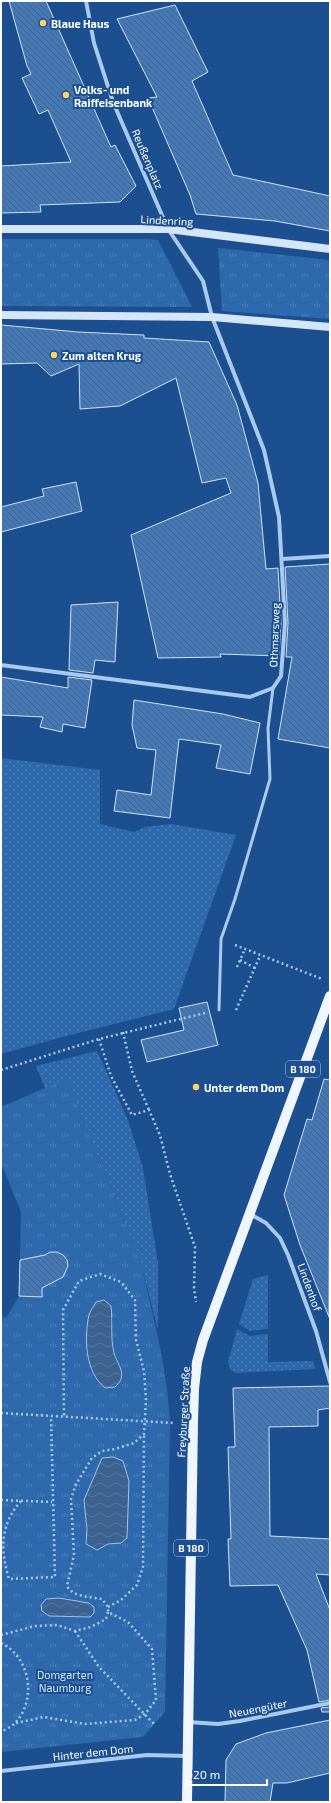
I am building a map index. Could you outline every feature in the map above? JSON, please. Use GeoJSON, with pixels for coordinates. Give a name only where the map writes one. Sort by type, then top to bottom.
{"type":"FeatureCollection","features":[{"type":"Feature","properties":{"kind":"main road","name":"Lindenring"},"geometry":{"type":"LineString","coordinates":[[1,229],[168,229],[330,249]]}},
{"type":"Feature","properties":{"kind":"main road"},"geometry":{"type":"LineString","coordinates":[[1,315],[212,317],[330,327]]}},
{"type":"Feature","properties":{"kind":"main road","name":"Freyburger Straße"},"geometry":{"type":"LineString","coordinates":[[188,1756],[193,1422],[196,1368],[203,1340],[330,996]]}},
{"type":"Feature","properties":{"kind":"main road","name":"B 180"},"geometry":{"type":"LineString","coordinates":[[187,1802],[188,1756]]}},
{"type":"Feature","properties":{"kind":"street","name":"Reußenplatz"},"geometry":{"type":"LineString","coordinates":[[86,1],[94,43],[113,102],[168,229],[202,281],[212,317]]}},
{"type":"Feature","properties":{"kind":"street","name":"Othmarsweg"},"geometry":{"type":"LineString","coordinates":[[212,317],[264,450],[279,517],[285,623],[281,676],[273,688]]}},
{"type":"Feature","properties":{"kind":"street"},"geometry":{"type":"LineString","coordinates":[[282,559],[330,556]]}},
{"type":"Feature","properties":{"kind":"street"},"geometry":{"type":"LineString","coordinates":[[1,665],[250,697],[273,688]]}},
{"type":"Feature","properties":{"kind":"street","name":"Lindenhof"},"geometry":{"type":"LineString","coordinates":[[249,1214],[266,1223],[280,1238],[288,1255],[316,1331],[330,1382]]}},
{"type":"Feature","properties":{"kind":"street","name":"Neuengüter"},"geometry":{"type":"LineString","coordinates":[[188,1722],[218,1724],[330,1703]]}},
{"type":"Feature","properties":{"kind":"street","name":"Hinter dem Dom"},"geometry":{"type":"LineString","coordinates":[[1,1771],[147,1755],[188,1756]]}},
{"type":"Feature","properties":{"kind":"lane"},"geometry":{"type":"LineString","coordinates":[[219,1010],[221,939],[235,899],[270,779],[268,728],[273,688]]}},
{"type":"Feature","properties":{"kind":"path"},"geometry":{"type":"LineString","coordinates":[[221,939],[260,956],[324,979]]}},
{"type":"Feature","properties":{"kind":"path"},"geometry":{"type":"LineString","coordinates":[[233,1016],[260,956]]}},
{"type":"Feature","properties":{"kind":"path"},"geometry":{"type":"LineString","coordinates":[[240,960],[255,968]]}},
{"type":"Feature","properties":{"kind":"path"},"geometry":{"type":"LineString","coordinates":[[1,1070],[123,1032],[219,1010]]}},
{"type":"Feature","properties":{"kind":"path"},"geometry":{"type":"LineString","coordinates":[[123,1032],[132,1070],[160,1135],[170,1174],[195,1247],[194,1288],[196,1303]]}},
{"type":"Feature","properties":{"kind":"path"},"geometry":{"type":"LineString","coordinates":[[99,1039],[111,1076],[132,1115],[149,1110]]}},
{"type":"Feature","properties":{"kind":"path"},"geometry":{"type":"LineString","coordinates":[[64,1416],[63,1310],[79,1281],[100,1274],[121,1282],[135,1300],[136,1340],[144,1371],[146,1400],[144,1434],[143,1567],[137,1586],[121,1600],[108,1607]]}},
{"type":"Feature","properties":{"kind":"path"},"geometry":{"type":"LineString","coordinates":[[1,1412],[145,1422],[193,1422]]}},
{"type":"Feature","properties":{"kind":"path"},"geometry":{"type":"LineString","coordinates":[[21,1501],[7,1520],[2,1537],[2,1556],[9,1580],[55,1577],[51,1416]]}},
{"type":"Feature","properties":{"kind":"path"},"geometry":{"type":"LineString","coordinates":[[1,1635],[35,1626],[57,1625],[75,1631],[91,1627],[106,1618],[108,1607],[102,1599],[76,1594],[69,1590],[67,1586],[74,1555],[71,1499],[76,1484],[92,1458],[102,1451],[115,1449],[134,1443],[144,1434]]}},
{"type":"Feature","properties":{"kind":"path"},"geometry":{"type":"LineString","coordinates":[[1,1500],[53,1502]]}},
{"type":"Feature","properties":{"kind":"path"},"geometry":{"type":"LineString","coordinates":[[1,1732],[16,1723],[44,1716],[85,1724],[135,1720],[145,1714],[156,1700],[152,1649],[128,1622],[108,1612]]}},
{"type":"Feature","properties":{"kind":"path"},"geometry":{"type":"LineString","coordinates":[[75,1631],[99,1667],[154,1724]]}},
{"type":"Feature","properties":{"kind":"path"},"geometry":{"type":"LineString","coordinates":[[1,1643],[10,1647],[24,1666],[29,1685],[26,1708],[16,1723]]}},
{"type":"Feature","properties":{"kind":"green space"},"geometry":{"type":"Polygon","coordinates":[[[1,239],[158,240],[192,307],[1,306],[1,239]]]}},
{"type":"Feature","properties":{"kind":"green space"},"geometry":{"type":"Polygon","coordinates":[[[218,248],[330,260],[330,319],[222,311],[218,248]]]}},
{"type":"Feature","properties":{"kind":"green space"},"geometry":{"type":"Polygon","coordinates":[[[1,758],[100,770],[100,824],[134,832],[145,827],[171,824],[236,835],[174,1009],[1,1054],[1,758]]]}},
{"type":"Feature","properties":{"kind":"green space"},"geometry":{"type":"Polygon","coordinates":[[[97,1051],[128,1120],[143,1168],[158,1263],[158,1330],[140,1262],[68,1079],[45,1088],[36,1066],[97,1051]]]}},
{"type":"Feature","properties":{"kind":"green space","name":"Domgarten Naumburg"},"geometry":{"type":"Polygon","coordinates":[[[68,1078],[145,1278],[165,1379],[170,1423],[165,1712],[143,1737],[1,1752],[1,1316],[6,1318],[19,1296],[21,1212],[1,1163],[1,1107],[68,1078]],[[89,1314],[87,1344],[90,1364],[98,1381],[105,1388],[121,1369],[113,1344],[113,1318],[89,1314]],[[84,1500],[87,1530],[86,1544],[121,1543],[84,1500]]]}},
{"type":"Feature","properties":{"kind":"green space"},"geometry":{"type":"Polygon","coordinates":[[[268,1275],[268,1329],[250,1331],[239,1324],[253,1279],[268,1275]]]}},
{"type":"Feature","properties":{"kind":"green space"},"geometry":{"type":"Polygon","coordinates":[[[237,1329],[250,1336],[268,1334],[268,1362],[313,1361],[315,1369],[236,1373],[230,1369],[228,1362],[237,1329]]]}},
{"type":"Feature","properties":{"kind":"water"},"geometry":{"type":"Polygon","coordinates":[[[104,1300],[111,1306],[113,1347],[122,1376],[115,1387],[105,1388],[93,1373],[87,1344],[87,1324],[90,1313],[96,1302],[104,1300]]]}},
{"type":"Feature","properties":{"kind":"water"},"geometry":{"type":"Polygon","coordinates":[[[113,1457],[123,1461],[129,1481],[127,1538],[121,1543],[108,1544],[97,1550],[86,1544],[87,1530],[84,1500],[102,1458],[113,1457]]]}},
{"type":"Feature","properties":{"kind":"water"},"geometry":{"type":"Polygon","coordinates":[[[59,1598],[89,1603],[94,1607],[94,1613],[90,1617],[49,1616],[42,1611],[41,1605],[46,1599],[59,1598]]]}},
{"type":"Feature","properties":{"kind":"building"},"geometry":{"type":"Polygon","coordinates":[[[9,1],[46,1],[111,147],[115,145],[136,186],[120,202],[40,205],[41,212],[1,213],[1,166],[71,162],[48,110],[39,114],[22,78],[31,74],[27,66],[9,1]]]}},
{"type":"Feature","properties":{"kind":"building"},"geometry":{"type":"Polygon","coordinates":[[[175,5],[208,72],[192,81],[233,175],[330,196],[330,231],[275,221],[196,214],[190,195],[148,98],[157,97],[117,19],[175,5]]]}},
{"type":"Feature","properties":{"kind":"building"},"geometry":{"type":"Polygon","coordinates":[[[1,325],[78,332],[144,335],[144,338],[209,342],[237,405],[258,483],[266,569],[278,568],[281,623],[279,656],[220,654],[221,657],[158,658],[131,535],[231,493],[226,478],[202,483],[176,378],[120,406],[80,409],[79,364],[51,376],[37,363],[1,364],[1,325]]]}},
{"type":"Feature","properties":{"kind":"building"},"geometry":{"type":"Polygon","coordinates":[[[76,482],[82,511],[1,532],[1,507],[44,496],[42,489],[76,482]]]}},
{"type":"Feature","properties":{"kind":"building"},"geometry":{"type":"Polygon","coordinates":[[[330,564],[330,748],[278,739],[292,657],[286,657],[288,623],[285,567],[330,564]]]}},
{"type":"Feature","properties":{"kind":"building"},"geometry":{"type":"Polygon","coordinates":[[[118,602],[115,662],[95,660],[93,673],[69,670],[71,605],[118,602]]]}},
{"type":"Feature","properties":{"kind":"building"},"geometry":{"type":"Polygon","coordinates":[[[1,677],[68,688],[68,677],[92,680],[85,728],[63,724],[62,732],[40,727],[43,717],[1,715],[1,677]]]}},
{"type":"Feature","properties":{"kind":"building"},"geometry":{"type":"Polygon","coordinates":[[[134,700],[223,714],[260,723],[250,774],[216,768],[221,745],[179,739],[170,818],[114,811],[117,790],[151,795],[156,750],[137,748],[132,725],[134,700]]]}},
{"type":"Feature","properties":{"kind":"building"},"geometry":{"type":"Polygon","coordinates":[[[207,1002],[218,1045],[147,1062],[141,1040],[184,1030],[179,1008],[207,1002]]]}},
{"type":"Feature","properties":{"kind":"building"},"geometry":{"type":"Polygon","coordinates":[[[324,1079],[330,1080],[329,1317],[300,1245],[284,1195],[307,1119],[312,1120],[324,1079]]]}},
{"type":"Feature","properties":{"kind":"building"},"geometry":{"type":"Polygon","coordinates":[[[50,1252],[57,1252],[63,1255],[67,1260],[68,1266],[63,1277],[42,1288],[42,1297],[19,1296],[20,1260],[45,1255],[50,1252]]]}},
{"type":"Feature","properties":{"kind":"building"},"geometry":{"type":"Polygon","coordinates":[[[330,1386],[330,1408],[318,1410],[318,1426],[269,1427],[270,1536],[330,1539],[330,1575],[316,1574],[330,1610],[330,1700],[319,1702],[307,1650],[278,1585],[230,1586],[228,1539],[231,1539],[228,1447],[235,1447],[233,1388],[330,1386]]]}},
{"type":"Feature","properties":{"kind":"building"},"geometry":{"type":"Polygon","coordinates":[[[330,1707],[330,1712],[322,1712],[321,1708],[330,1707]]]}},
{"type":"Feature","properties":{"kind":"building"},"geometry":{"type":"Polygon","coordinates":[[[330,1720],[330,1773],[287,1783],[273,1783],[270,1802],[225,1802],[226,1760],[236,1744],[266,1733],[330,1720]]]}},
{"type":"Feature","properties":{"kind":"place","name":"Blaue Haus"},"geometry":{"type":"Point","coordinates":[43,23]}},
{"type":"Feature","properties":{"kind":"place","name":"Volks- und Raiffeisenbank"},"geometry":{"type":"Point","coordinates":[66,95]}},
{"type":"Feature","properties":{"kind":"place","name":"Zum alten Krug"},"geometry":{"type":"Point","coordinates":[54,355]}},
{"type":"Feature","properties":{"kind":"place","name":"Unter dem Dom"},"geometry":{"type":"Point","coordinates":[196,1087]}}]}
